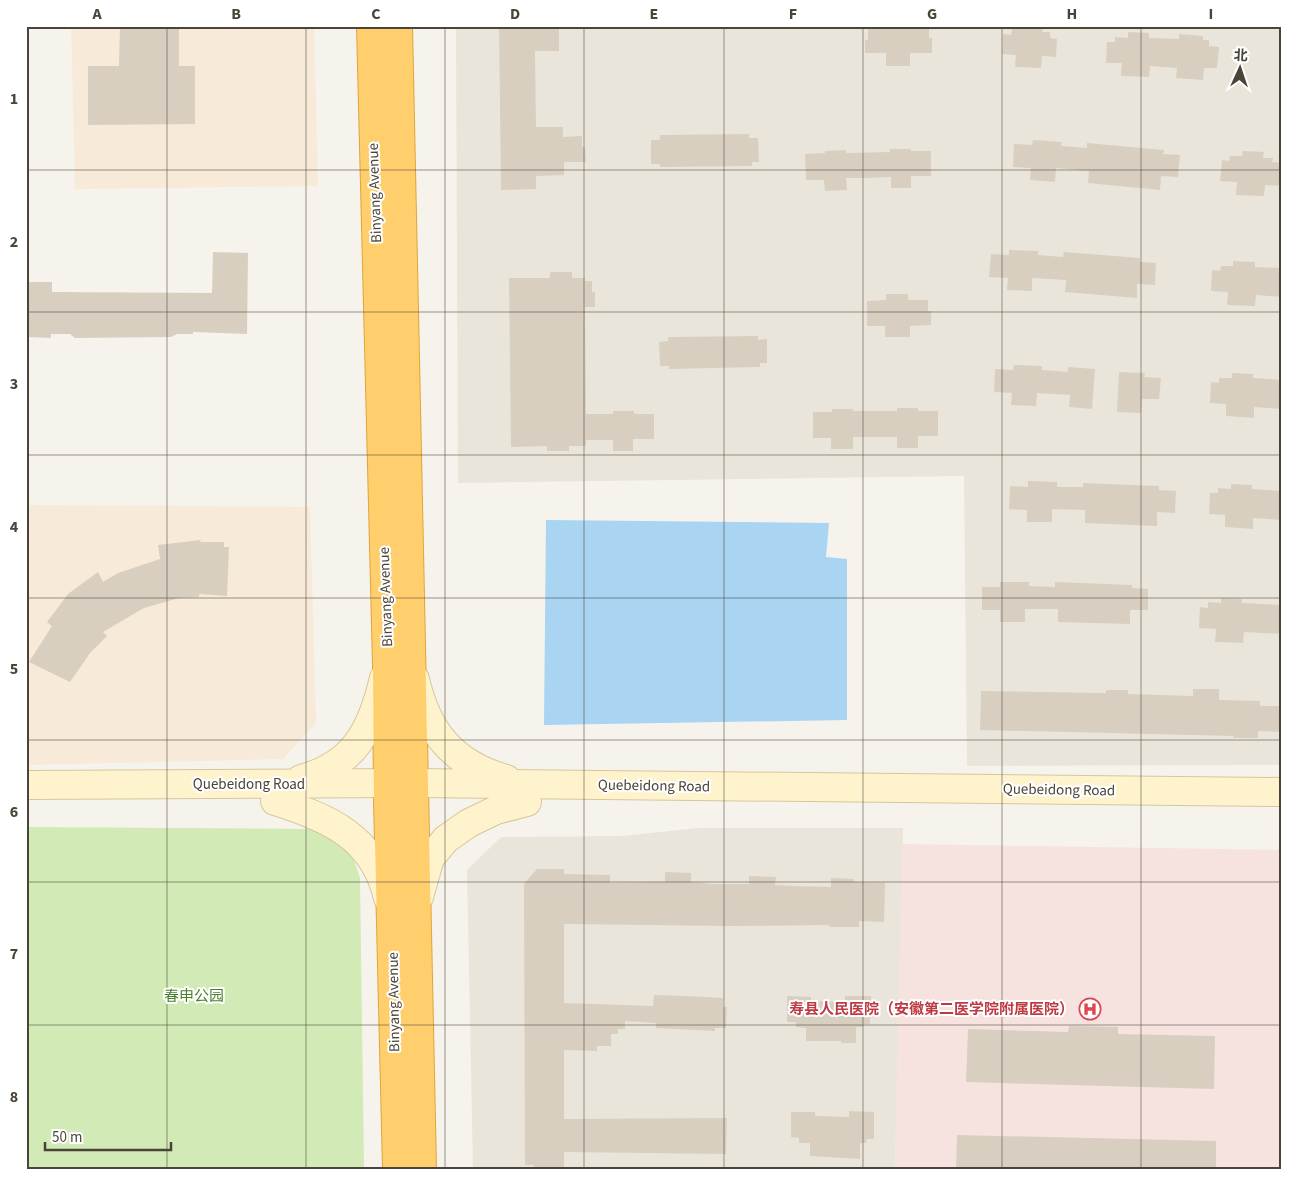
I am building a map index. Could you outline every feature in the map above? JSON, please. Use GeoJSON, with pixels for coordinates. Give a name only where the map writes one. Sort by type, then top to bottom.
{"type":"FeatureCollection","features":[{"type":"Feature","properties":{"kind":"highway","name":"Binyang Avenue"},"geometry":{"type":"LineString","coordinates":[[371,26],[400,666]]}},
{"type":"Feature","properties":{"kind":"highway","name":"Binyang Avenue"},"geometry":{"type":"LineString","coordinates":[[398,26],[401,792],[404,910],[422,1169]]}},
{"type":"Feature","properties":{"kind":"highway","name":"Binyang Avenue"},"geometry":{"type":"LineString","coordinates":[[397,1169],[404,910]]}},
{"type":"Feature","properties":{"kind":"street"},"geometry":{"type":"LineString","coordinates":[[275,792],[317,774],[338,762],[356,747],[371,722],[380,695],[400,666],[419,696],[430,724],[448,748],[487,774],[527,793]]}},
{"type":"Feature","properties":{"kind":"street","name":"Quebeidong Road"},"geometry":{"type":"LineString","coordinates":[[26,786],[275,792],[1282,792]]}},
{"type":"Feature","properties":{"kind":"street"},"geometry":{"type":"LineString","coordinates":[[275,792],[341,828],[360,844],[375,862],[385,883],[404,910],[422,883],[430,858],[446,839],[469,823],[527,793]]}},
{"type":"Feature","properties":{"kind":"street","name":"Quebeidong Road"},"geometry":{"type":"LineString","coordinates":[[26,801],[275,792]]}},
{"type":"Feature","properties":{"kind":"street","name":"Quebeidong Road"},"geometry":{"type":"LineString","coordinates":[[527,793],[1282,806]]}},
{"type":"Feature","properties":{"kind":"shaded area"},"geometry":{"type":"Polygon","coordinates":[[[71,26],[314,26],[318,186],[75,189],[71,26]]]}},
{"type":"Feature","properties":{"kind":"shaded area"},"geometry":{"type":"Polygon","coordinates":[[[456,26],[1282,26],[1282,765],[967,766],[964,476],[458,483],[456,26]]]}},
{"type":"Feature","properties":{"kind":"shaded area"},"geometry":{"type":"Polygon","coordinates":[[[26,505],[310,507],[316,723],[283,759],[26,765],[26,505]]]}},
{"type":"Feature","properties":{"kind":"shaded area"},"geometry":{"type":"Polygon","coordinates":[[[699,828],[903,828],[895,1169],[473,1169],[467,870],[501,837],[622,836],[699,828]]]}},
{"type":"Feature","properties":{"kind":"shaded area","name":"寿县人民医院（安徽第二医学院附属医院）"},"geometry":{"type":"Polygon","coordinates":[[[902,844],[1282,850],[1282,1169],[895,1169],[902,844]]]}},
{"type":"Feature","properties":{"kind":"green space","name":"春申公园"},"geometry":{"type":"Polygon","coordinates":[[[26,827],[310,829],[334,834],[353,857],[360,878],[364,1169],[26,1169],[26,827]]]}},
{"type":"Feature","properties":{"kind":"water"},"geometry":{"type":"Polygon","coordinates":[[[546,520],[829,523],[826,557],[847,559],[847,720],[544,725],[546,520]]]}},
{"type":"Feature","properties":{"kind":"building"},"geometry":{"type":"Polygon","coordinates":[[[120,26],[179,26],[179,66],[195,66],[195,124],[88,125],[88,66],[119,66],[120,26]]]}},
{"type":"Feature","properties":{"kind":"building"},"geometry":{"type":"Polygon","coordinates":[[[499,26],[559,26],[559,51],[535,51],[536,127],[563,127],[563,137],[582,136],[582,147],[585,147],[586,162],[564,162],[564,175],[536,176],[536,189],[501,190],[499,26]]]}},
{"type":"Feature","properties":{"kind":"building"},"geometry":{"type":"Polygon","coordinates":[[[1020,26],[1043,28],[1042,32],[1050,32],[1050,38],[1057,39],[1056,57],[1042,56],[1041,68],[1015,67],[1016,55],[1002,54],[1003,34],[1011,35],[1012,29],[1020,29],[1020,26]]]}},
{"type":"Feature","properties":{"kind":"building"},"geometry":{"type":"Polygon","coordinates":[[[868,27],[929,27],[929,38],[932,38],[932,53],[910,53],[910,66],[886,66],[886,53],[865,53],[868,27]]]}},
{"type":"Feature","properties":{"kind":"building"},"geometry":{"type":"Polygon","coordinates":[[[1128,32],[1149,33],[1149,38],[1179,39],[1179,34],[1203,36],[1203,40],[1209,40],[1209,46],[1219,47],[1217,68],[1204,68],[1203,80],[1176,78],[1177,68],[1150,66],[1149,77],[1121,76],[1122,63],[1106,63],[1107,42],[1115,42],[1115,37],[1128,38],[1128,32]]]}},
{"type":"Feature","properties":{"kind":"building"},"geometry":{"type":"Polygon","coordinates":[[[749,134],[749,138],[758,138],[759,162],[752,162],[752,166],[660,167],[660,164],[651,164],[651,140],[660,140],[660,135],[749,134]]]}},
{"type":"Feature","properties":{"kind":"building"},"geometry":{"type":"Polygon","coordinates":[[[1033,140],[1062,142],[1061,146],[1087,148],[1087,143],[1164,150],[1163,154],[1180,155],[1178,177],[1161,176],[1160,190],[1088,183],[1089,171],[1056,168],[1055,182],[1030,180],[1031,168],[1013,167],[1014,144],[1032,145],[1033,140]]]}},
{"type":"Feature","properties":{"kind":"building"},"geometry":{"type":"Polygon","coordinates":[[[890,149],[931,151],[931,176],[911,176],[911,188],[891,188],[891,177],[846,178],[847,190],[825,191],[824,180],[806,180],[805,154],[846,150],[846,153],[890,152],[890,149]]]}},
{"type":"Feature","properties":{"kind":"building"},"geometry":{"type":"Polygon","coordinates":[[[1243,151],[1264,152],[1263,158],[1273,158],[1272,162],[1282,163],[1282,186],[1265,185],[1264,196],[1236,195],[1237,182],[1220,181],[1222,160],[1229,161],[1230,156],[1242,156],[1243,151]]]}},
{"type":"Feature","properties":{"kind":"building"},"geometry":{"type":"Polygon","coordinates":[[[1009,250],[1038,251],[1038,255],[1063,257],[1064,252],[1140,258],[1140,262],[1156,263],[1155,285],[1137,284],[1137,298],[1065,292],[1066,280],[1032,278],[1032,291],[1007,290],[1008,278],[989,277],[991,254],[1009,255],[1009,250]]]}},
{"type":"Feature","properties":{"kind":"building"},"geometry":{"type":"Polygon","coordinates":[[[213,252],[248,253],[247,334],[193,332],[193,334],[177,334],[171,337],[75,338],[70,334],[51,334],[51,338],[26,337],[26,282],[52,282],[52,292],[212,293],[213,252]]]}},
{"type":"Feature","properties":{"kind":"building"},"geometry":{"type":"Polygon","coordinates":[[[1233,261],[1255,262],[1255,267],[1282,268],[1282,297],[1256,295],[1255,306],[1227,305],[1228,292],[1211,291],[1212,270],[1220,271],[1221,266],[1233,266],[1233,261]]]}},
{"type":"Feature","properties":{"kind":"building"},"geometry":{"type":"Polygon","coordinates":[[[550,272],[572,272],[572,278],[585,278],[585,281],[592,281],[592,292],[595,292],[595,307],[585,307],[586,414],[613,414],[613,411],[634,411],[634,414],[654,414],[654,439],[633,439],[633,451],[613,451],[613,440],[586,440],[586,446],[569,446],[569,451],[547,451],[547,446],[511,447],[509,278],[550,278],[550,272]]]}},
{"type":"Feature","properties":{"kind":"building"},"geometry":{"type":"Polygon","coordinates":[[[886,294],[908,294],[908,300],[928,300],[928,311],[931,311],[931,325],[910,326],[910,337],[885,337],[885,326],[867,326],[867,301],[886,300],[886,294]]]}},
{"type":"Feature","properties":{"kind":"building"},"geometry":{"type":"Polygon","coordinates":[[[758,336],[758,340],[767,339],[767,363],[760,363],[760,367],[669,369],[669,366],[660,366],[659,342],[668,341],[668,337],[758,336]]]}},
{"type":"Feature","properties":{"kind":"building"},"geometry":{"type":"Polygon","coordinates":[[[1014,365],[1042,366],[1042,370],[1068,372],[1068,367],[1095,369],[1092,409],[1069,407],[1070,395],[1037,393],[1036,406],[1011,405],[1012,393],[994,392],[995,369],[1013,370],[1014,365]]]}},
{"type":"Feature","properties":{"kind":"building"},"geometry":{"type":"Polygon","coordinates":[[[1119,372],[1145,373],[1144,377],[1161,378],[1159,399],[1142,399],[1141,413],[1117,412],[1119,372]]]}},
{"type":"Feature","properties":{"kind":"building"},"geometry":{"type":"Polygon","coordinates":[[[1232,373],[1253,374],[1253,378],[1282,380],[1282,409],[1254,407],[1254,418],[1226,416],[1226,404],[1210,403],[1211,382],[1219,383],[1219,378],[1232,378],[1232,373]]]}},
{"type":"Feature","properties":{"kind":"building"},"geometry":{"type":"Polygon","coordinates":[[[897,408],[918,408],[918,411],[938,411],[938,436],[918,436],[918,448],[897,448],[897,437],[853,437],[853,449],[831,449],[831,438],[813,438],[813,412],[832,412],[832,409],[897,411],[897,408]]]}},
{"type":"Feature","properties":{"kind":"building"},"geometry":{"type":"Polygon","coordinates":[[[1028,481],[1057,482],[1057,487],[1083,487],[1083,483],[1159,486],[1159,490],[1176,491],[1175,513],[1157,512],[1157,526],[1085,523],[1085,510],[1052,509],[1052,522],[1027,522],[1027,510],[1009,509],[1010,486],[1028,487],[1028,481]]]}},
{"type":"Feature","properties":{"kind":"building"},"geometry":{"type":"Polygon","coordinates":[[[1231,484],[1252,485],[1252,489],[1282,491],[1282,520],[1253,518],[1253,529],[1225,527],[1225,515],[1209,514],[1210,493],[1218,493],[1218,488],[1231,489],[1231,484]]]}},
{"type":"Feature","properties":{"kind":"building"},"geometry":{"type":"Polygon","coordinates":[[[201,540],[200,542],[224,542],[224,547],[229,547],[227,596],[199,594],[199,597],[179,598],[144,608],[103,632],[107,636],[90,653],[70,682],[29,662],[52,626],[47,622],[68,594],[98,572],[103,582],[118,573],[160,559],[158,545],[201,540]]]}},
{"type":"Feature","properties":{"kind":"building"},"geometry":{"type":"Polygon","coordinates":[[[1000,582],[1029,582],[1029,586],[1055,587],[1055,582],[1132,585],[1132,588],[1148,589],[1148,610],[1130,610],[1130,624],[1058,622],[1058,609],[1025,609],[1025,622],[1000,622],[1000,610],[982,610],[982,587],[1000,587],[1000,582]]]}},
{"type":"Feature","properties":{"kind":"building"},"geometry":{"type":"Polygon","coordinates":[[[1221,598],[1242,599],[1242,603],[1282,605],[1282,634],[1244,632],[1243,643],[1215,642],[1216,629],[1199,628],[1200,607],[1208,608],[1208,602],[1221,603],[1221,598]]]}},
{"type":"Feature","properties":{"kind":"building"},"geometry":{"type":"Polygon","coordinates":[[[1193,689],[1219,689],[1219,700],[1260,701],[1260,706],[1282,706],[1282,732],[1258,731],[1258,738],[1233,738],[1234,736],[980,730],[981,691],[1106,693],[1106,690],[1128,690],[1128,694],[1193,696],[1193,689]]]}},
{"type":"Feature","properties":{"kind":"building"},"geometry":{"type":"Polygon","coordinates":[[[537,869],[564,869],[564,874],[610,875],[610,883],[665,882],[665,872],[691,873],[691,882],[713,884],[749,884],[749,876],[776,877],[775,885],[792,886],[831,887],[831,878],[854,879],[854,882],[885,883],[884,922],[859,921],[859,927],[829,927],[829,925],[564,924],[564,1003],[653,1006],[654,995],[723,998],[723,1007],[727,1007],[726,1028],[715,1028],[715,1031],[656,1028],[656,1023],[625,1021],[625,1029],[618,1029],[618,1034],[611,1034],[611,1046],[597,1046],[597,1051],[564,1050],[564,1119],[727,1118],[726,1154],[564,1152],[564,1169],[534,1169],[534,1165],[525,1165],[524,884],[537,869]]]}},
{"type":"Feature","properties":{"kind":"building"},"geometry":{"type":"Polygon","coordinates":[[[787,996],[811,997],[811,1001],[845,1002],[845,996],[871,996],[870,1024],[856,1027],[856,1043],[806,1041],[806,1028],[796,1027],[796,1022],[787,1022],[787,996]]]}},
{"type":"Feature","properties":{"kind":"building"},"geometry":{"type":"Polygon","coordinates":[[[1069,1026],[1118,1027],[1118,1034],[1215,1036],[1214,1089],[966,1082],[968,1029],[1068,1032],[1069,1026]]]}},
{"type":"Feature","properties":{"kind":"building"},"geometry":{"type":"Polygon","coordinates":[[[849,1111],[874,1112],[874,1139],[867,1139],[866,1143],[860,1143],[860,1159],[810,1156],[810,1143],[799,1143],[799,1138],[791,1137],[791,1112],[815,1112],[815,1116],[849,1117],[849,1111]]]}},
{"type":"Feature","properties":{"kind":"building"},"geometry":{"type":"Polygon","coordinates":[[[957,1135],[1216,1141],[1216,1169],[956,1169],[957,1135]]]}},
{"type":"Feature","properties":{"kind":"place","name":"寿县人民医院（安徽第二医学院附属医院）"},"geometry":{"type":"Point","coordinates":[1090,1009]}}]}
